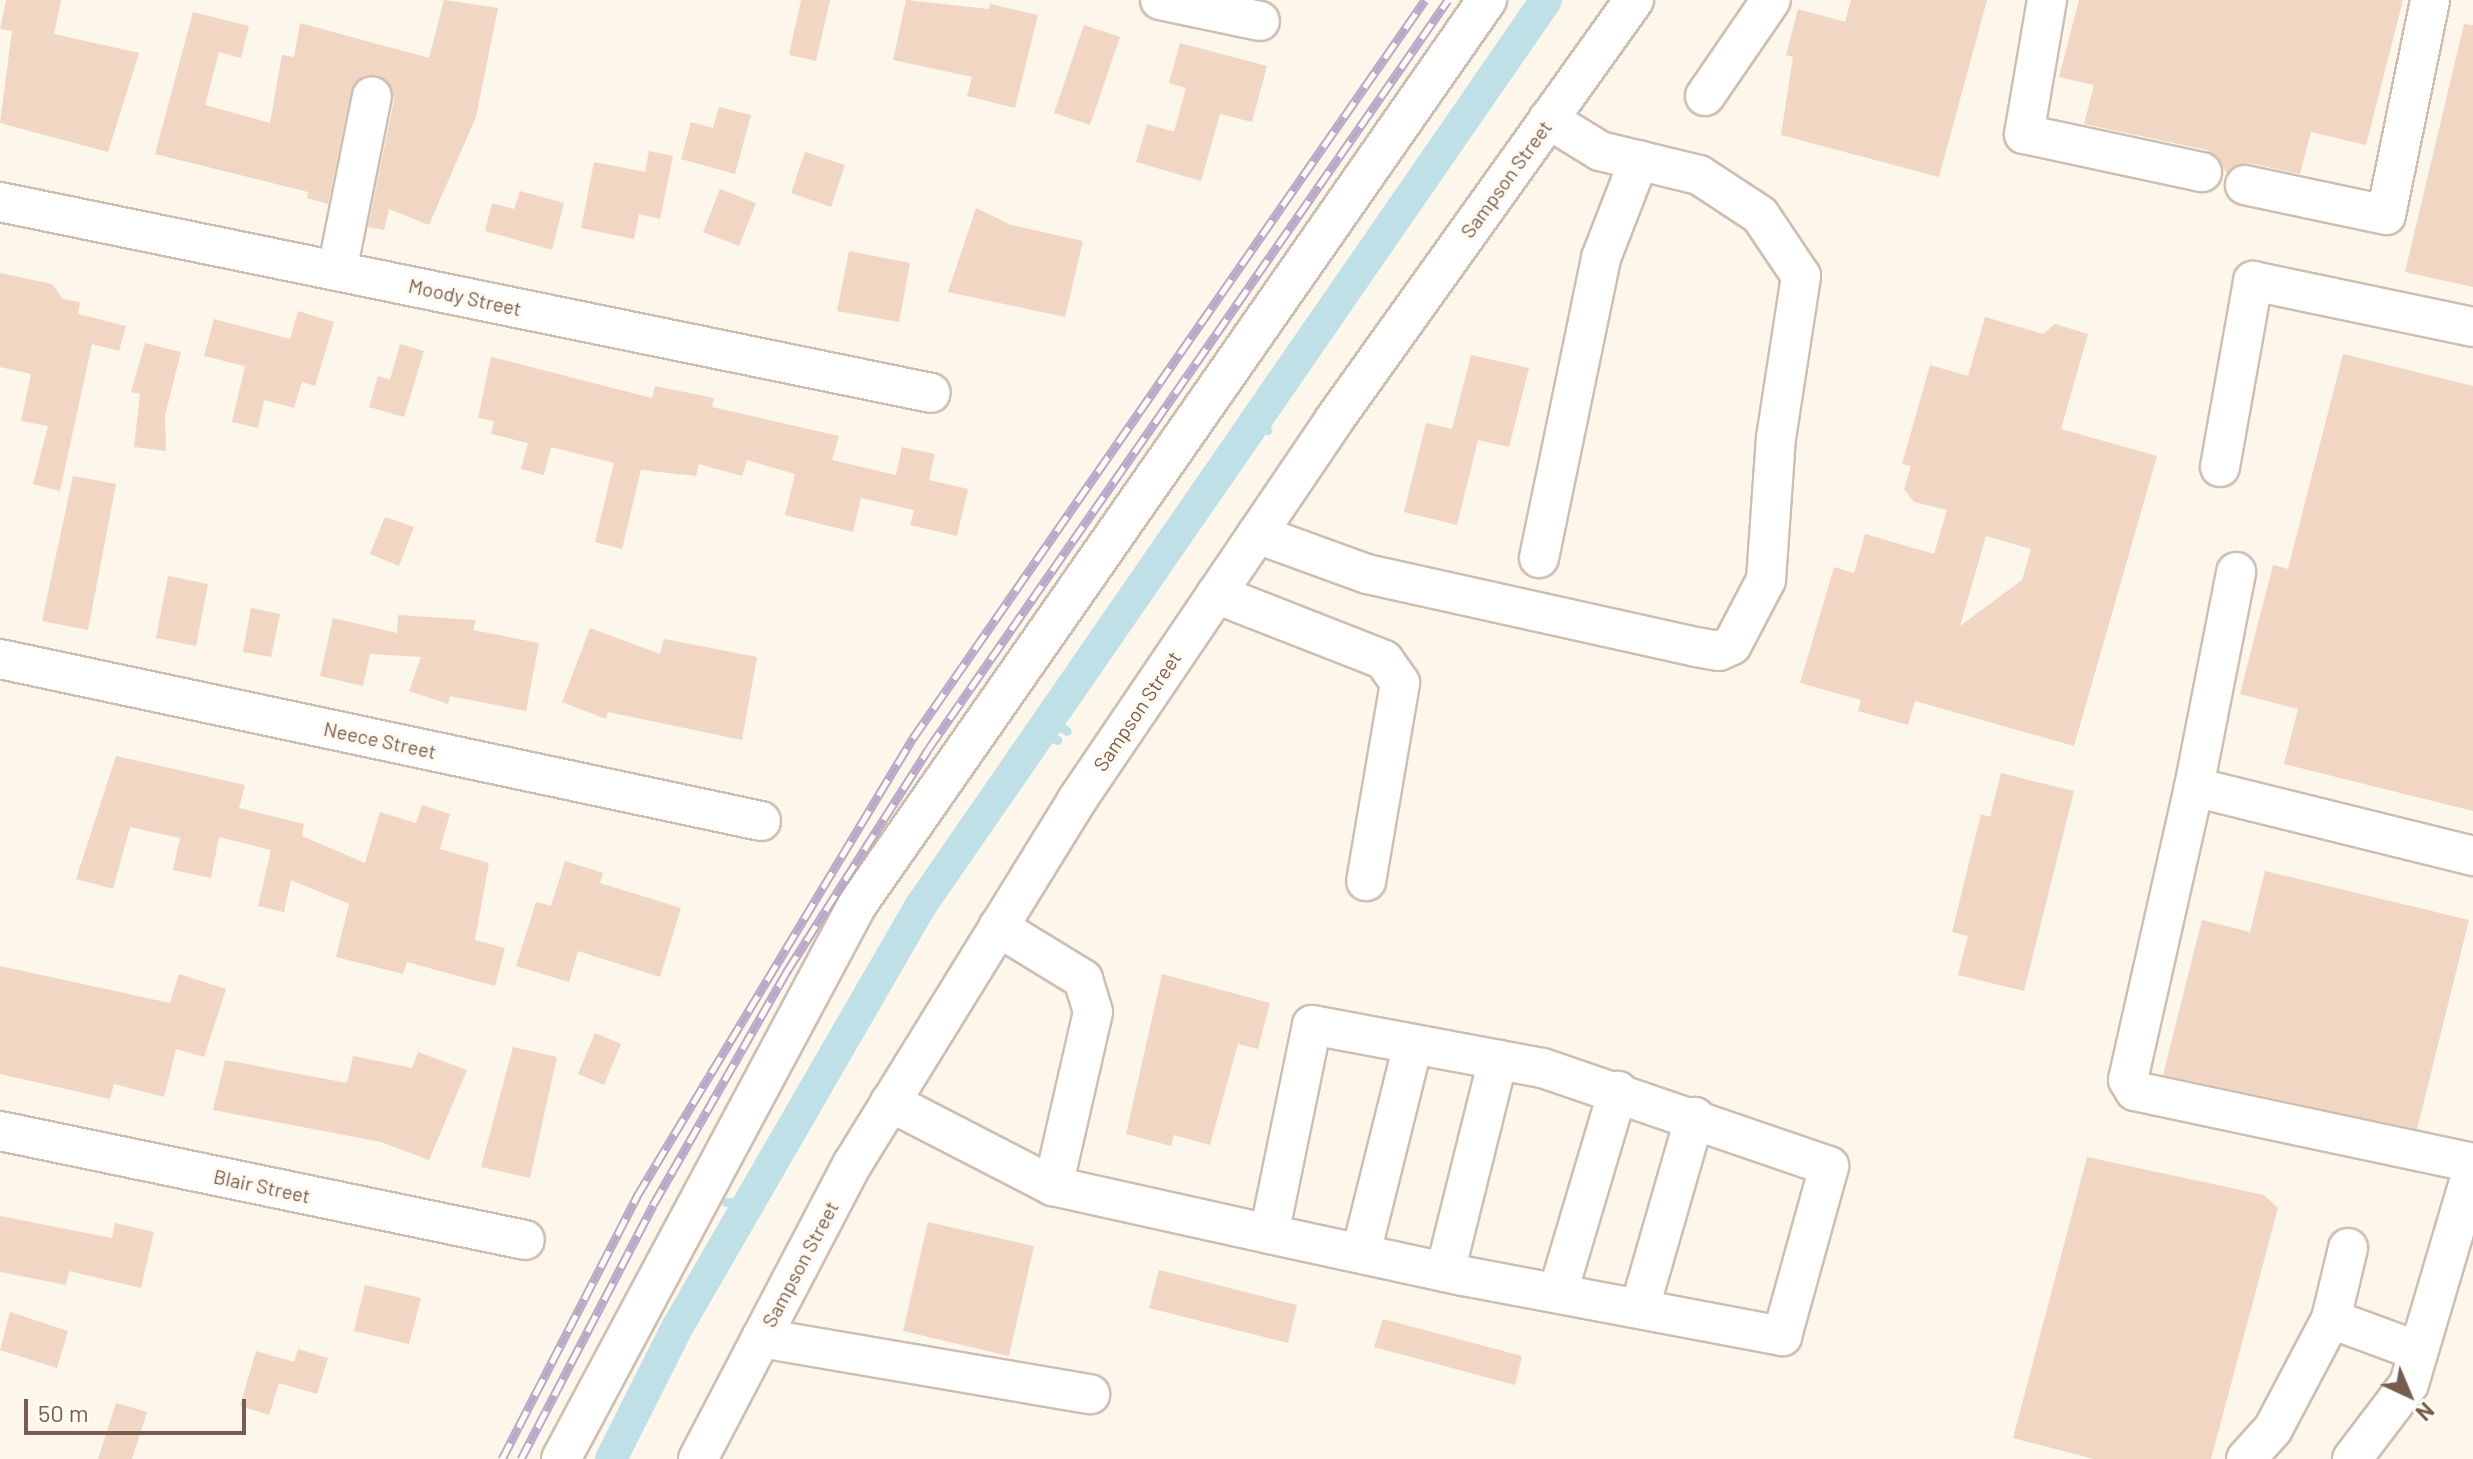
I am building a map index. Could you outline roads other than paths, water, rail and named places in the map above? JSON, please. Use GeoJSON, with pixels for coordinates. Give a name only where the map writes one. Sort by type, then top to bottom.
{"type":"FeatureCollection","features":[{"type":"Feature","properties":{"kind":"street"},"geometry":{"type":"LineString","coordinates":[[1160,0],[1220,6],[1260,21]]}},
{"type":"Feature","properties":{"kind":"street"},"geometry":{"type":"LineString","coordinates":[[561,1459],[857,905],[1487,0]]}},
{"type":"Feature","properties":{"kind":"street","name":"Sampson Street"},"geometry":{"type":"LineString","coordinates":[[698,1459],[890,1102],[998,927],[1257,534],[1634,0]]}},
{"type":"Feature","properties":{"kind":"street"},"geometry":{"type":"LineString","coordinates":[[1705,96],[1771,0]]}},
{"type":"Feature","properties":{"kind":"street"},"geometry":{"type":"LineString","coordinates":[[2047,0],[2024,134],[2202,172]]}},
{"type":"Feature","properties":{"kind":"street"},"geometry":{"type":"LineString","coordinates":[[2245,185],[2386,215],[2430,0]]}},
{"type":"Feature","properties":{"kind":"street"},"geometry":{"type":"LineString","coordinates":[[337,271],[372,96]]}},
{"type":"Feature","properties":{"kind":"street"},"geometry":{"type":"LineString","coordinates":[[1257,534],[1311,560],[1367,574],[1696,647],[1719,651],[1732,645],[1766,580],[1776,438],[1801,276],[1760,215],[1699,175],[1600,151],[1548,119]]}},
{"type":"Feature","properties":{"kind":"street"},"geometry":{"type":"LineString","coordinates":[[1539,558],[1601,258],[1639,160]]}},
{"type":"Feature","properties":{"kind":"street","name":"Moody Street"},"geometry":{"type":"LineString","coordinates":[[0,202],[931,393]]}},
{"type":"Feature","properties":{"kind":"street"},"geometry":{"type":"LineString","coordinates":[[2220,467],[2253,281],[2473,327]]}},
{"type":"Feature","properties":{"kind":"street"},"geometry":{"type":"LineString","coordinates":[[2236,572],[2194,787],[2128,1080],[2135,1091],[2471,1184],[2409,1384],[2352,1459]]}},
{"type":"Feature","properties":{"kind":"street"},"geometry":{"type":"LineString","coordinates":[[1216,594],[1384,660],[1400,683],[1366,881]]}},
{"type":"Feature","properties":{"kind":"street","name":"Neece Street"},"geometry":{"type":"LineString","coordinates":[[0,659],[761,821]]}},
{"type":"Feature","properties":{"kind":"street"},"geometry":{"type":"LineString","coordinates":[[2194,787],[2473,856]]}},
{"type":"Feature","properties":{"kind":"street"},"geometry":{"type":"LineString","coordinates":[[998,927],[1083,979],[1093,1012],[1053,1186]]}},
{"type":"Feature","properties":{"kind":"street"},"geometry":{"type":"LineString","coordinates":[[890,1102],[1053,1186],[1269,1234],[1445,1272],[1782,1336],[1829,1166],[1618,1091],[1498,1060],[1312,1025],[1269,1234]]}},
{"type":"Feature","properties":{"kind":"street"},"geometry":{"type":"LineString","coordinates":[[1361,1253],[1413,1044]]}},
{"type":"Feature","properties":{"kind":"street"},"geometry":{"type":"LineString","coordinates":[[1445,1272],[1498,1060]]}},
{"type":"Feature","properties":{"kind":"street"},"geometry":{"type":"LineString","coordinates":[[1558,1292],[1618,1091]]}},
{"type":"Feature","properties":{"kind":"street"},"geometry":{"type":"LineString","coordinates":[[1640,1307],[1695,1117]]}},
{"type":"Feature","properties":{"kind":"street","name":"Blair Street"},"geometry":{"type":"LineString","coordinates":[[0,1131],[525,1240]]}},
{"type":"Feature","properties":{"kind":"street"},"geometry":{"type":"LineString","coordinates":[[2246,1459],[2273,1429],[2331,1319],[2348,1248]]}},
{"type":"Feature","properties":{"kind":"street"},"geometry":{"type":"LineString","coordinates":[[2331,1319],[2418,1351]]}},
{"type":"Feature","properties":{"kind":"street"},"geometry":{"type":"LineString","coordinates":[[761,1338],[1090,1394]]}},
{"type":"Feature","properties":{"kind":"waterway"},"geometry":{"type":"LineString","coordinates":[[611,1459],[678,1326],[922,904],[1546,0]]}},
{"type":"Feature","properties":{"kind":"waterway"},"geometry":{"type":"LineString","coordinates":[[1252,419],[1267,430]]}},
{"type":"Feature","properties":{"kind":"waterway"},"geometry":{"type":"LineString","coordinates":[[1048,719],[1067,731]]}},
{"type":"Feature","properties":{"kind":"waterway"},"geometry":{"type":"LineString","coordinates":[[1040,730],[1057,740]]}},
{"type":"Feature","properties":{"kind":"waterway"},"geometry":{"type":"LineString","coordinates":[[726,1202],[749,1204]]}},
{"type":"Feature","properties":{"kind":"railway"},"geometry":{"type":"LineString","coordinates":[[502,1459],[637,1196],[913,738],[1425,0]]}},
{"type":"Feature","properties":{"kind":"railway"},"geometry":{"type":"LineString","coordinates":[[521,1459],[653,1205],[787,971],[929,748],[1448,0]]}}]}
